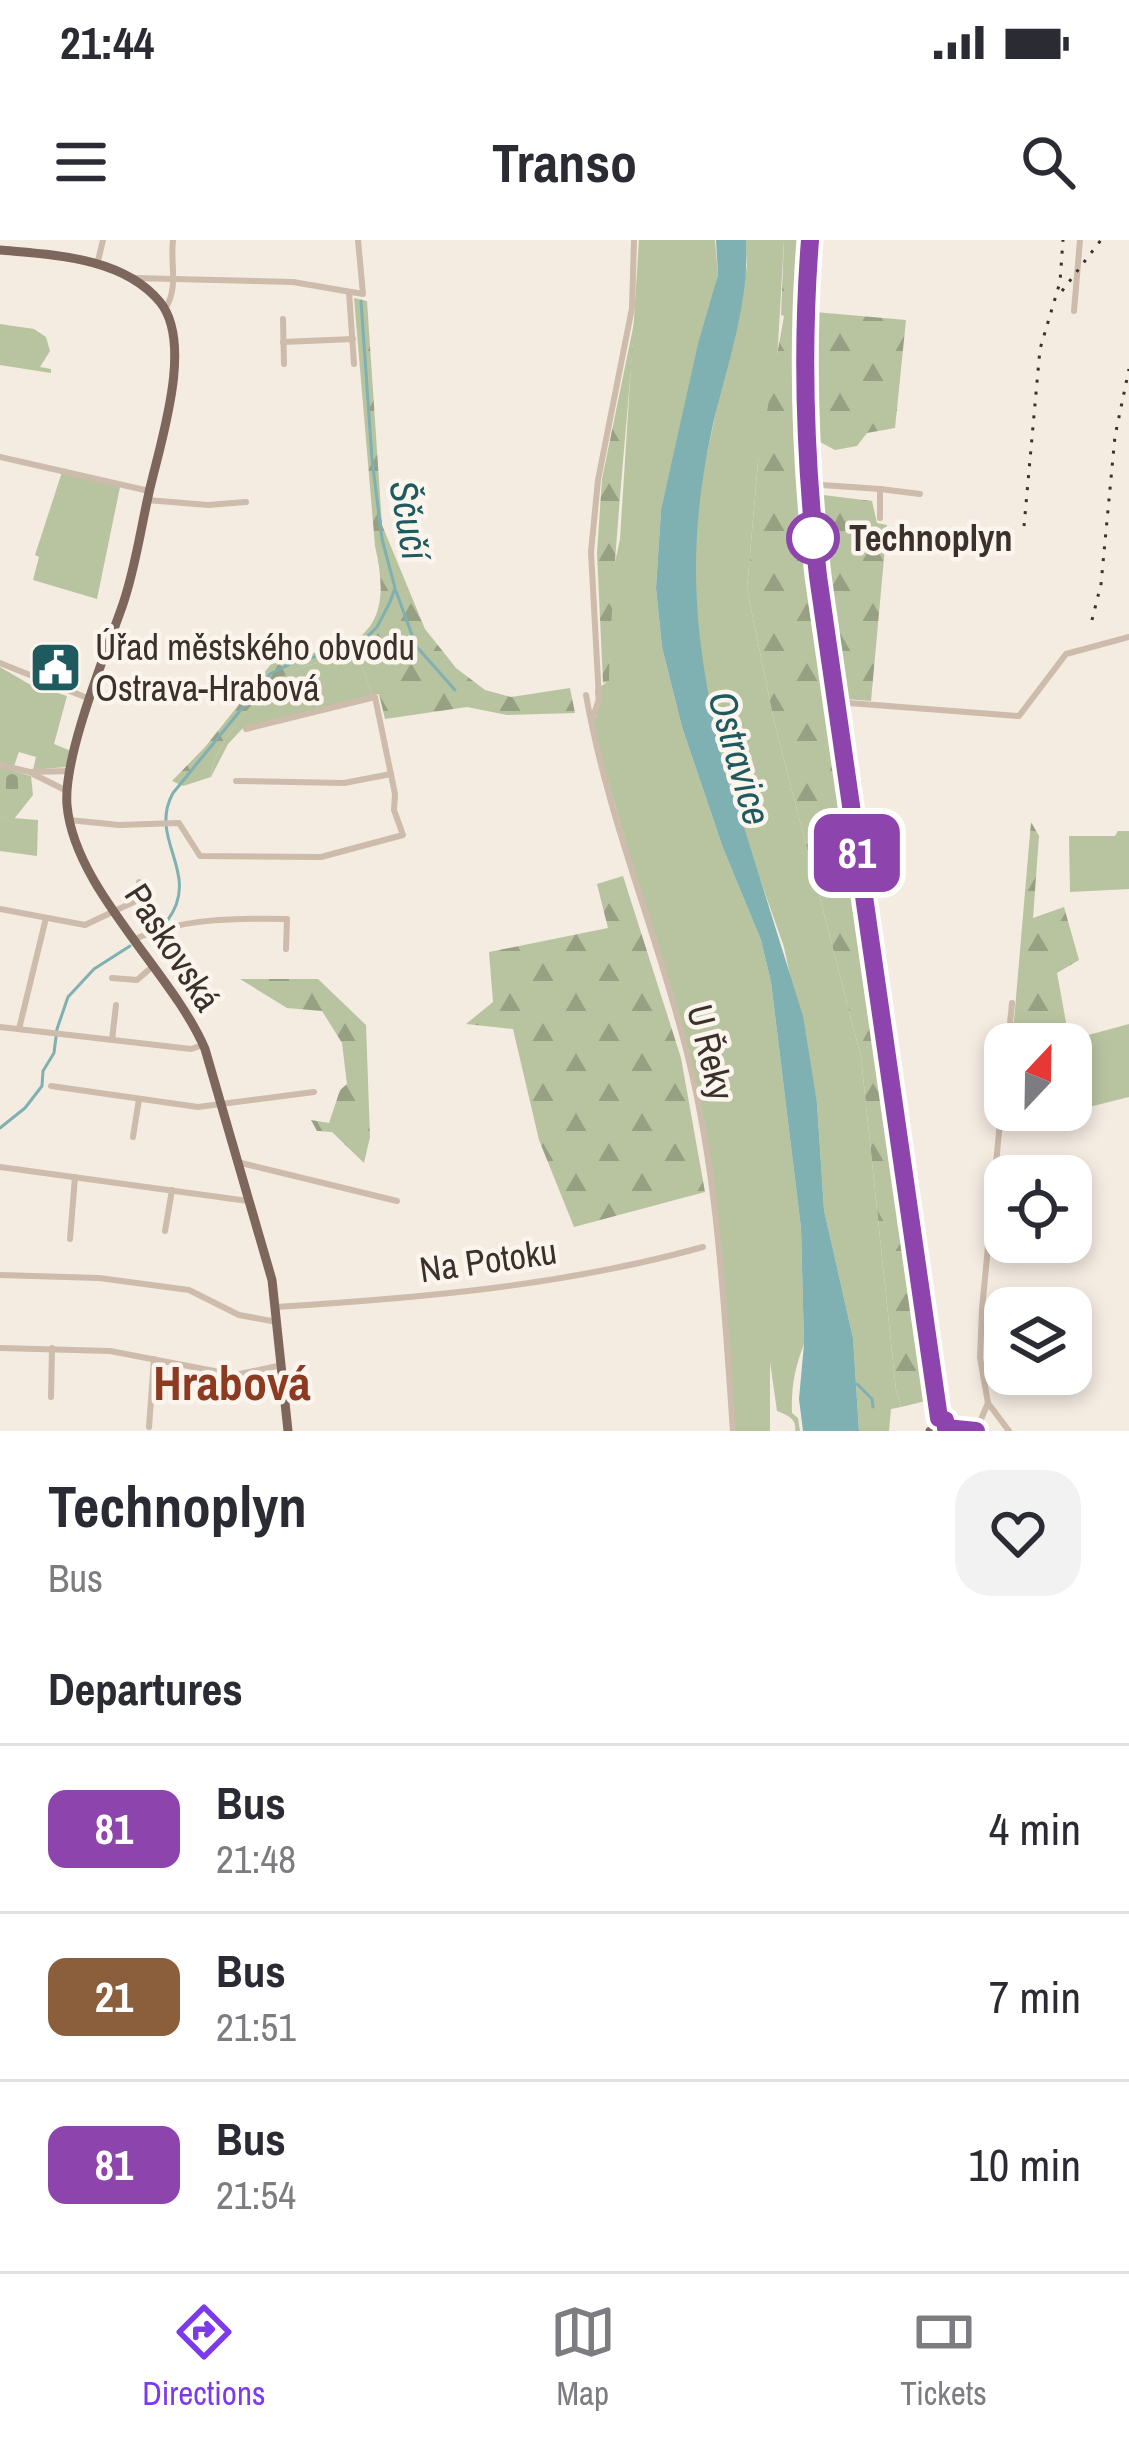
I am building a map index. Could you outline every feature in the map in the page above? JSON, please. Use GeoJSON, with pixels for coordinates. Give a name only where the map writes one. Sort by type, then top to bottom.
{"type":"FeatureCollection","features":[{"type":"Feature","properties":{"kind":"main road"},"geometry":{"type":"LineString","coordinates":[[810,240],[803,381],[807,484],[836,702],[938,1426],[976,1431]]}},
{"type":"Feature","properties":{"kind":"main road"},"geometry":{"type":"LineString","coordinates":[[0,250],[98,265],[132,280],[165,309]]}},
{"type":"Feature","properties":{"kind":"main road","name":"Paskovská"},"geometry":{"type":"LineString","coordinates":[[165,309],[174,338],[173,377],[128,587],[71,771],[67,790],[70,820],[79,848],[114,910],[187,1014],[203,1045],[272,1280],[288,1431]]}},
{"type":"Feature","properties":{"kind":"street"},"geometry":{"type":"LineString","coordinates":[[28,253],[30,240]]}},
{"type":"Feature","properties":{"kind":"street"},"geometry":{"type":"LineString","coordinates":[[98,265],[103,240]]}},
{"type":"Feature","properties":{"kind":"street"},"geometry":{"type":"LineString","coordinates":[[165,309],[175,284],[173,240]]}},
{"type":"Feature","properties":{"kind":"street"},"geometry":{"type":"LineString","coordinates":[[132,280],[137,276],[293,282],[363,294],[358,240]]}},
{"type":"Feature","properties":{"kind":"street"},"geometry":{"type":"LineString","coordinates":[[591,722],[599,699],[591,552],[598,480],[632,308],[634,240]]}},
{"type":"Feature","properties":{"kind":"street"},"geometry":{"type":"LineString","coordinates":[[1074,310],[1080,240]]}},
{"type":"Feature","properties":{"kind":"street"},"geometry":{"type":"LineString","coordinates":[[350,292],[355,364]]}},
{"type":"Feature","properties":{"kind":"street"},"geometry":{"type":"LineString","coordinates":[[283,319],[284,364]]}},
{"type":"Feature","properties":{"kind":"street"},"geometry":{"type":"LineString","coordinates":[[283,342],[353,340]]}},
{"type":"Feature","properties":{"kind":"street"},"geometry":{"type":"LineString","coordinates":[[0,457],[148,496],[208,505],[246,502]]}},
{"type":"Feature","properties":{"kind":"street"},"geometry":{"type":"LineString","coordinates":[[807,484],[920,494]]}},
{"type":"Feature","properties":{"kind":"street"},"geometry":{"type":"LineString","coordinates":[[880,489],[880,518]]}},
{"type":"Feature","properties":{"kind":"street"},"geometry":{"type":"LineString","coordinates":[[836,702],[1019,716],[1066,654],[1129,637]]}},
{"type":"Feature","properties":{"kind":"street"},"geometry":{"type":"LineString","coordinates":[[0,664],[90,699]]}},
{"type":"Feature","properties":{"kind":"street","name":"U Řeky"},"geometry":{"type":"LineString","coordinates":[[586,695],[598,767],[688,1057],[706,1148],[733,1431]]}},
{"type":"Feature","properties":{"kind":"street"},"geometry":{"type":"LineString","coordinates":[[70,820],[182,825],[200,856],[321,857],[403,835],[394,810],[375,697],[246,729]]}},
{"type":"Feature","properties":{"kind":"street"},"geometry":{"type":"LineString","coordinates":[[0,765],[30,772],[67,790]]}},
{"type":"Feature","properties":{"kind":"street"},"geometry":{"type":"LineString","coordinates":[[30,772],[71,771]]}},
{"type":"Feature","properties":{"kind":"street"},"geometry":{"type":"LineString","coordinates":[[236,781],[330,783],[391,774]]}},
{"type":"Feature","properties":{"kind":"street"},"geometry":{"type":"LineString","coordinates":[[0,909],[85,925],[142,898],[139,882]]}},
{"type":"Feature","properties":{"kind":"street"},"geometry":{"type":"LineString","coordinates":[[19,1029],[46,918]]}},
{"type":"Feature","properties":{"kind":"street"},"geometry":{"type":"LineString","coordinates":[[133,940],[227,918],[287,919],[286,949]]}},
{"type":"Feature","properties":{"kind":"street"},"geometry":{"type":"LineString","coordinates":[[112,978],[137,980],[152,967]]}},
{"type":"Feature","properties":{"kind":"street"},"geometry":{"type":"LineString","coordinates":[[1010,1023],[1012,1003]]}},
{"type":"Feature","properties":{"kind":"street"},"geometry":{"type":"LineString","coordinates":[[112,1040],[116,1005]]}},
{"type":"Feature","properties":{"kind":"street"},"geometry":{"type":"LineString","coordinates":[[0,1027],[191,1049],[203,1045]]}},
{"type":"Feature","properties":{"kind":"street"},"geometry":{"type":"LineString","coordinates":[[51,1086],[198,1107],[314,1092]]}},
{"type":"Feature","properties":{"kind":"street"},"geometry":{"type":"LineString","coordinates":[[133,1137],[139,1099]]}},
{"type":"Feature","properties":{"kind":"street"},"geometry":{"type":"LineString","coordinates":[[999,1131],[980,1358],[988,1403],[1009,1431]]}},
{"type":"Feature","properties":{"kind":"street"},"geometry":{"type":"LineString","coordinates":[[236,1161],[397,1202]]}},
{"type":"Feature","properties":{"kind":"street"},"geometry":{"type":"LineString","coordinates":[[0,1168],[248,1202]]}},
{"type":"Feature","properties":{"kind":"street"},"geometry":{"type":"LineString","coordinates":[[70,1238],[76,1177]]}},
{"type":"Feature","properties":{"kind":"street"},"geometry":{"type":"LineString","coordinates":[[165,1232],[172,1190]]}},
{"type":"Feature","properties":{"kind":"street","name":"Na Potoku"},"geometry":{"type":"LineString","coordinates":[[276,1307],[447,1296],[574,1276],[703,1247]]}},
{"type":"Feature","properties":{"kind":"street"},"geometry":{"type":"LineString","coordinates":[[0,1275],[99,1278],[189,1290],[239,1315],[278,1322]]}},
{"type":"Feature","properties":{"kind":"street"},"geometry":{"type":"LineString","coordinates":[[0,1348],[52,1348],[154,1359],[241,1375],[282,1365]]}},
{"type":"Feature","properties":{"kind":"street"},"geometry":{"type":"LineString","coordinates":[[51,1397],[52,1348]]}},
{"type":"Feature","properties":{"kind":"street"},"geometry":{"type":"LineString","coordinates":[[149,1427],[154,1359]]}},
{"type":"Feature","properties":{"kind":"street"},"geometry":{"type":"LineString","coordinates":[[976,1431],[988,1403]]}},
{"type":"Feature","properties":{"kind":"green space"},"geometry":{"type":"Polygon","coordinates":[[[639,240],[715,240],[718,275],[661,510],[656,588],[662,647],[682,727],[723,848],[761,940],[771,982],[801,1228],[804,1344],[792,1404],[800,1431],[777,1411],[770,1362],[770,1431],[735,1431],[706,1148],[688,1057],[591,722],[597,716],[595,690],[609,681],[611,581],[620,539],[639,240]]]}},
{"type":"Feature","properties":{"kind":"green space"},"geometry":{"type":"Polygon","coordinates":[[[746,240],[784,240],[776,380],[758,462],[747,589],[774,721],[861,1057],[901,1407],[891,1409],[889,1431],[859,1431],[853,1338],[824,1210],[817,1103],[784,947],[724,777],[696,633],[693,559],[701,482],[747,266],[746,240]]]}},
{"type":"Feature","properties":{"kind":"green space"},"geometry":{"type":"Polygon","coordinates":[[[784,240],[805,240],[799,311],[800,508],[930,1400],[901,1407],[861,1057],[774,721],[747,589],[758,462],[784,316],[784,240]]]}},
{"type":"Feature","properties":{"kind":"green space"},"geometry":{"type":"Polygon","coordinates":[[[354,298],[367,301],[382,525],[425,629],[456,668],[485,690],[511,697],[570,688],[575,713],[507,715],[467,707],[385,719],[379,694],[372,695],[358,655],[307,666],[280,679],[229,734],[211,777],[183,786],[172,781],[275,659],[342,647],[368,629],[375,617],[381,591],[354,298]]]}},
{"type":"Feature","properties":{"kind":"green space"},"geometry":{"type":"Polygon","coordinates":[[[815,312],[906,320],[895,428],[867,433],[857,446],[835,450],[820,442],[813,376],[815,312]]]}},
{"type":"Feature","properties":{"kind":"green space"},"geometry":{"type":"Polygon","coordinates":[[[635,318],[609,682],[603,683],[597,553],[602,479],[635,318]]]}},
{"type":"Feature","properties":{"kind":"green space"},"geometry":{"type":"Polygon","coordinates":[[[0,324],[34,329],[46,337],[50,351],[40,367],[51,373],[0,365],[0,324]]]}},
{"type":"Feature","properties":{"kind":"green space"},"geometry":{"type":"Polygon","coordinates":[[[62,472],[120,487],[97,599],[33,580],[39,557],[35,555],[62,472]]]}},
{"type":"Feature","properties":{"kind":"green space"},"geometry":{"type":"Polygon","coordinates":[[[823,495],[872,501],[877,523],[887,525],[871,701],[846,699],[825,598],[823,495]]]}},
{"type":"Feature","properties":{"kind":"green space"},"geometry":{"type":"Polygon","coordinates":[[[358,654],[372,695],[243,728],[228,744],[211,777],[229,734],[280,678],[300,668],[358,654]]]}},
{"type":"Feature","properties":{"kind":"green space"},"geometry":{"type":"Polygon","coordinates":[[[0,667],[29,684],[67,696],[54,744],[71,751],[66,767],[33,770],[36,757],[19,752],[14,766],[0,762],[0,667]]]}},
{"type":"Feature","properties":{"kind":"green space"},"geometry":{"type":"Polygon","coordinates":[[[0,767],[31,776],[33,795],[14,819],[0,817],[0,767]]]}},
{"type":"Feature","properties":{"kind":"green space"},"geometry":{"type":"Polygon","coordinates":[[[0,817],[38,820],[37,856],[0,851],[0,817]]]}},
{"type":"Feature","properties":{"kind":"green space"},"geometry":{"type":"Polygon","coordinates":[[[1031,822],[1039,836],[1033,918],[1064,907],[1079,960],[1057,973],[1066,1023],[1014,1023],[1031,822]]]}},
{"type":"Feature","properties":{"kind":"green space"},"geometry":{"type":"Polygon","coordinates":[[[1118,831],[1129,831],[1129,889],[1070,892],[1069,836],[1115,836],[1118,831]]]}},
{"type":"Feature","properties":{"kind":"green space"},"geometry":{"type":"Polygon","coordinates":[[[623,876],[681,1058],[705,1192],[574,1227],[539,1140],[513,1029],[466,1024],[493,1002],[489,952],[608,928],[597,884],[623,876]]]}},
{"type":"Feature","properties":{"kind":"green space"},"geometry":{"type":"Polygon","coordinates":[[[240,979],[318,979],[366,1025],[370,1137],[364,1163],[332,1132],[317,1131],[311,1120],[329,1123],[340,1090],[347,1084],[342,1043],[322,1011],[287,1008],[240,979]]]}},
{"type":"Feature","properties":{"kind":"green space"},"geometry":{"type":"Polygon","coordinates":[[[1129,1024],[1129,1097],[1092,1106],[1092,1034],[1129,1024]]]}},
{"type":"Feature","properties":{"kind":"water"},"geometry":{"type":"Polygon","coordinates":[[[716,240],[746,240],[746,264],[741,312],[700,499],[699,632],[724,769],[803,1016],[817,1103],[824,1210],[853,1338],[859,1431],[803,1431],[799,1399],[804,1344],[801,1228],[771,982],[761,940],[723,848],[682,727],[662,647],[656,588],[661,510],[718,275],[716,240]]]}},
{"type":"Feature","properties":{"kind":"waterway","name":"Ščučí"},"geometry":{"type":"LineString","coordinates":[[167,921],[177,904],[179,887],[166,826],[173,793],[270,674],[298,660],[355,649],[377,627],[395,588],[382,539],[372,459],[361,301]]}},
{"type":"Feature","properties":{"kind":"waterway"},"geometry":{"type":"LineString","coordinates":[[396,591],[416,646],[455,690]]}},
{"type":"Feature","properties":{"kind":"waterway","name":"Ščučí"},"geometry":{"type":"LineString","coordinates":[[0,1128],[42,1086],[68,997],[94,969],[130,946]]}},
{"type":"Feature","properties":{"kind":"waterway"},"geometry":{"type":"LineString","coordinates":[[857,1384],[872,1399],[873,1407]]}},
{"type":"Feature","properties":{"kind":"railway"},"geometry":{"type":"LineString","coordinates":[[1024,526],[1040,349],[1060,282],[1063,240]]}},
{"type":"Feature","properties":{"kind":"railway"},"geometry":{"type":"LineString","coordinates":[[1062,291],[1101,240]]}},
{"type":"Feature","properties":{"kind":"railway"},"geometry":{"type":"LineString","coordinates":[[1092,620],[1101,584],[1115,436],[1129,369]]}},
{"type":"Feature","properties":{"kind":"bus line","name":"81"},"geometry":{"type":"LineString","coordinates":[[810,240],[803,381],[809,506],[818,576],[939,1418],[945,1420],[946,1428],[976,1431]]}},
{"type":"Feature","properties":{"kind":"place","name":"Technoplyn"},"geometry":{"type":"Point","coordinates":[813,538]}},
{"type":"Feature","properties":{"kind":"place","name":"Úřad městského obvodu Ostrava-Hrabová"},"geometry":{"type":"Point","coordinates":[56,668]}},
{"type":"Feature","properties":{"kind":"district","name":"Hrabová"},"geometry":{"type":"Point","coordinates":[232,1383]}},
{"type":"Feature","properties":{"kind":"water label","name":"Ostravice"},"geometry":{"type":"Point","coordinates":[740,758]}}]}
